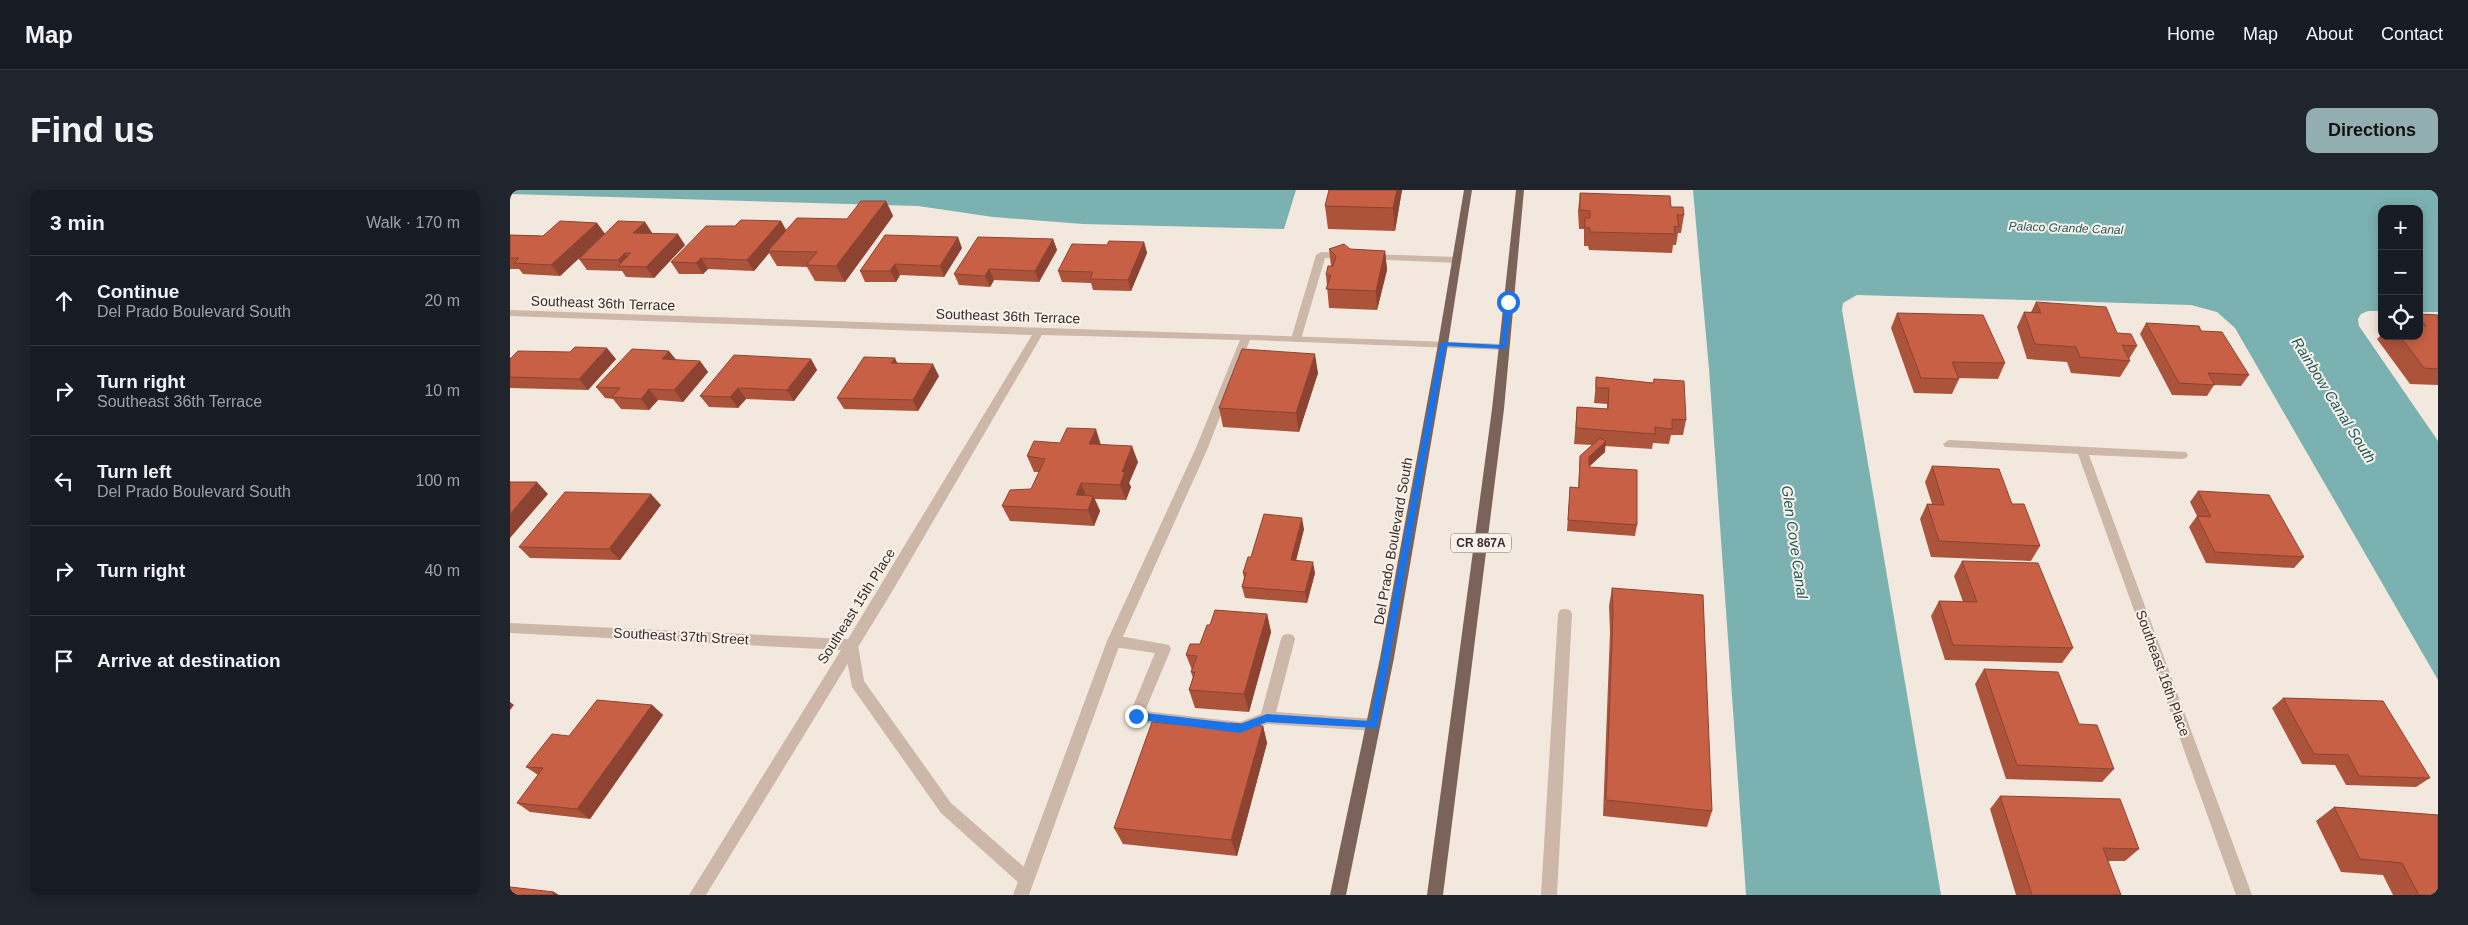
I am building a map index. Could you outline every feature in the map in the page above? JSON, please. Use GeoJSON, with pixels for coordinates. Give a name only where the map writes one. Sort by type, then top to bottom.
{"type":"FeatureCollection","features":[{"type":"Feature","properties":{"kind":"main road","name":"Del Prado Boulevard South"},"geometry":{"type":"LineString","coordinates":[[1338,895],[1374,725],[1443,344],[1468,190]]}},
{"type":"Feature","properties":{"kind":"main road","name":"CR 867A"},"geometry":{"type":"LineString","coordinates":[[1435,895],[1504,347],[1520,190]]}},
{"type":"Feature","properties":{"kind":"street"},"geometry":{"type":"LineString","coordinates":[[1296,339],[1321,255],[1457,260]]}},
{"type":"Feature","properties":{"kind":"street","name":"Southeast 36th Terrace"},"geometry":{"type":"LineString","coordinates":[[510,313],[1504,347]]}},
{"type":"Feature","properties":{"kind":"street","name":"Southeast 15th Place"},"geometry":{"type":"LineString","coordinates":[[697,895],[851,645],[1038,332]]}},
{"type":"Feature","properties":{"kind":"street"},"geometry":{"type":"LineString","coordinates":[[1021,895],[1114,641],[1201,450],[1246,337]]}},
{"type":"Feature","properties":{"kind":"street"},"geometry":{"type":"LineString","coordinates":[[1949,444],[2182,455]]}},
{"type":"Feature","properties":{"kind":"street","name":"Southeast 16th Place"},"geometry":{"type":"LineString","coordinates":[[2082,450],[2244,895]]}},
{"type":"Feature","properties":{"kind":"street"},"geometry":{"type":"LineString","coordinates":[[1549,895],[1565,614]]}},
{"type":"Feature","properties":{"kind":"street","name":"Southeast 37th Street"},"geometry":{"type":"LineString","coordinates":[[510,628],[851,645]]}},
{"type":"Feature","properties":{"kind":"street"},"geometry":{"type":"LineString","coordinates":[[1267,718],[1288,639]]}},
{"type":"Feature","properties":{"kind":"street"},"geometry":{"type":"LineString","coordinates":[[1114,641],[1164,649],[1136,716],[1240,728],[1267,718],[1374,725]]}},
{"type":"Feature","properties":{"kind":"street"},"geometry":{"type":"LineString","coordinates":[[851,645],[857,683],[946,808],[1026,879]]}},
{"type":"Feature","properties":{"kind":"water"},"geometry":{"type":"Polygon","coordinates":[[[510,190],[1296,190],[1284,229],[1083,224],[993,217],[918,206],[510,194],[510,190]]]}},
{"type":"Feature","properties":{"kind":"water"},"geometry":{"type":"Polygon","coordinates":[[[1693,190],[2438,190],[2438,312],[2423,312],[2423,205],[2378,205],[2378,311],[2368,311],[2361,314],[2358,319],[2359,326],[2438,441],[2438,680],[2235,328],[2217,312],[2191,305],[1857,295],[1843,303],[1842,310],[1941,895],[1746,895],[1709,369],[1693,190]]]}},
{"type":"Feature","properties":{"kind":"building"},"geometry":{"type":"Polygon","coordinates":[[[1329,190],[1397,190],[1393,208],[1325,206],[1329,190]]]}},
{"type":"Feature","properties":{"kind":"building"},"geometry":{"type":"Polygon","coordinates":[[[1580,193],[1670,196],[1671,207],[1683,207],[1684,215],[1677,215],[1679,227],[1674,226],[1675,234],[1590,232],[1590,228],[1585,228],[1585,218],[1590,218],[1590,211],[1580,210],[1580,193]]]}},
{"type":"Feature","properties":{"kind":"building"},"geometry":{"type":"Polygon","coordinates":[[[861,201],[886,201],[836,266],[806,265],[817,252],[768,251],[797,218],[847,219],[861,201]]]}},
{"type":"Feature","properties":{"kind":"building"},"geometry":{"type":"Polygon","coordinates":[[[741,220],[781,221],[747,260],[701,258],[696,263],[671,262],[706,226],[735,226],[741,220]]]}},
{"type":"Feature","properties":{"kind":"building"},"geometry":{"type":"Polygon","coordinates":[[[560,221],[597,223],[551,265],[514,263],[519,258],[510,258],[510,235],[543,236],[560,221]]]}},
{"type":"Feature","properties":{"kind":"building"},"geometry":{"type":"Polygon","coordinates":[[[618,221],[645,222],[633,233],[678,234],[646,267],[618,266],[631,253],[625,253],[618,260],[579,259],[618,221]]]}},
{"type":"Feature","properties":{"kind":"building"},"geometry":{"type":"Polygon","coordinates":[[[885,235],[958,237],[940,266],[895,264],[890,271],[860,271],[885,235]]]}},
{"type":"Feature","properties":{"kind":"building"},"geometry":{"type":"Polygon","coordinates":[[[978,237],[1053,239],[1035,271],[989,269],[985,276],[954,274],[978,237]]]}},
{"type":"Feature","properties":{"kind":"building"},"geometry":{"type":"Polygon","coordinates":[[[1109,241],[1144,242],[1128,280],[1090,279],[1093,272],[1058,271],[1072,244],[1107,245],[1109,241]]]}},
{"type":"Feature","properties":{"kind":"building"},"geometry":{"type":"Polygon","coordinates":[[[1344,244],[1350,249],[1385,251],[1376,291],[1326,289],[1331,275],[1326,275],[1328,266],[1333,266],[1336,256],[1329,249],[1344,244]]]}},
{"type":"Feature","properties":{"kind":"building"},"geometry":{"type":"Polygon","coordinates":[[[2036,302],[2106,307],[2117,333],[2131,334],[2137,346],[2122,345],[2130,361],[2080,357],[2076,347],[2035,344],[2024,312],[2041,313],[2036,302]]]}},
{"type":"Feature","properties":{"kind":"building"},"geometry":{"type":"Polygon","coordinates":[[[1897,313],[1983,315],[2005,363],[1952,362],[1959,379],[1921,378],[1897,313]]]}},
{"type":"Feature","properties":{"kind":"building"},"geometry":{"type":"Polygon","coordinates":[[[2423,314],[2438,315],[2438,369],[2424,368],[2403,340],[2423,340],[2423,326],[2426,326],[2423,322],[2423,314]]]}},
{"type":"Feature","properties":{"kind":"building"},"geometry":{"type":"Polygon","coordinates":[[[2146,323],[2199,326],[2201,331],[2222,332],[2249,375],[2208,373],[2215,385],[2179,383],[2146,323]]]}},
{"type":"Feature","properties":{"kind":"building"},"geometry":{"type":"Polygon","coordinates":[[[575,347],[607,348],[579,379],[510,377],[510,359],[518,351],[570,352],[575,347]]]}},
{"type":"Feature","properties":{"kind":"building"},"geometry":{"type":"Polygon","coordinates":[[[632,349],[669,351],[662,359],[700,361],[674,390],[649,389],[641,399],[612,397],[620,388],[596,387],[632,349]]]}},
{"type":"Feature","properties":{"kind":"building"},"geometry":{"type":"Polygon","coordinates":[[[1242,349],[1315,354],[1296,413],[1219,408],[1242,349]]]}},
{"type":"Feature","properties":{"kind":"building"},"geometry":{"type":"Polygon","coordinates":[[[734,355],[811,359],[787,390],[738,388],[730,397],[700,396],[734,355]]]}},
{"type":"Feature","properties":{"kind":"building"},"geometry":{"type":"Polygon","coordinates":[[[864,357],[895,358],[891,363],[933,364],[913,400],[837,398],[864,357]]]}},
{"type":"Feature","properties":{"kind":"building"},"geometry":{"type":"Polygon","coordinates":[[[1596,377],[1653,383],[1654,379],[1684,381],[1686,420],[1672,419],[1672,429],[1655,427],[1655,434],[1576,428],[1577,407],[1608,409],[1609,388],[1596,388],[1596,377]]]}},
{"type":"Feature","properties":{"kind":"building"},"geometry":{"type":"Polygon","coordinates":[[[1067,428],[1096,429],[1089,444],[1132,446],[1122,472],[1125,472],[1120,485],[1081,483],[1076,495],[1093,496],[1088,510],[1002,506],[1010,490],[1031,489],[1045,459],[1027,456],[1034,441],[1060,443],[1067,428]]]}},
{"type":"Feature","properties":{"kind":"building"},"geometry":{"type":"Polygon","coordinates":[[[1600,438],[1606,441],[1589,457],[1589,467],[1637,470],[1637,525],[1568,520],[1570,487],[1579,488],[1580,456],[1600,438]]]}},
{"type":"Feature","properties":{"kind":"building"},"geometry":{"type":"Polygon","coordinates":[[[1932,466],[1999,469],[2012,504],[2024,504],[2040,546],[1939,541],[1927,504],[1944,505],[1932,466]]]}},
{"type":"Feature","properties":{"kind":"building"},"geometry":{"type":"Polygon","coordinates":[[[510,482],[537,482],[510,514],[510,482]]]}},
{"type":"Feature","properties":{"kind":"building"},"geometry":{"type":"Polygon","coordinates":[[[2198,491],[2269,495],[2304,557],[2215,552],[2197,516],[2211,517],[2198,491]]]}},
{"type":"Feature","properties":{"kind":"building"},"geometry":{"type":"Polygon","coordinates":[[[565,492],[651,494],[609,549],[519,547],[565,492]]]}},
{"type":"Feature","properties":{"kind":"building"},"geometry":{"type":"Polygon","coordinates":[[[1264,514],[1302,518],[1291,560],[1313,562],[1305,592],[1242,587],[1246,573],[1243,573],[1248,557],[1251,557],[1264,514]]]}},
{"type":"Feature","properties":{"kind":"building"},"geometry":{"type":"Polygon","coordinates":[[[1962,561],[2038,563],[2073,648],[1953,645],[1939,601],[1977,602],[1962,561]]]}},
{"type":"Feature","properties":{"kind":"building"},"geometry":{"type":"Polygon","coordinates":[[[1612,588],[1703,595],[1712,811],[1606,800],[1613,614],[1612,588]]]}},
{"type":"Feature","properties":{"kind":"building"},"geometry":{"type":"Polygon","coordinates":[[[1215,610],[1267,614],[1244,694],[1189,690],[1195,672],[1191,672],[1197,656],[1186,655],[1190,644],[1200,644],[1215,610]]]}},
{"type":"Feature","properties":{"kind":"building"},"geometry":{"type":"Polygon","coordinates":[[[1984,669],[2058,672],[2079,724],[2097,725],[2114,769],[2017,765],[1984,669]]]}},
{"type":"Feature","properties":{"kind":"building"},"geometry":{"type":"Polygon","coordinates":[[[2283,698],[2383,701],[2430,778],[2359,776],[2348,755],[2314,754],[2283,698]]]}},
{"type":"Feature","properties":{"kind":"building"},"geometry":{"type":"Polygon","coordinates":[[[597,700],[652,705],[577,809],[517,803],[543,768],[526,767],[552,734],[569,736],[597,700]]]}},
{"type":"Feature","properties":{"kind":"building"},"geometry":{"type":"Polygon","coordinates":[[[1152,722],[1228,729],[1230,723],[1263,726],[1231,840],[1114,828],[1152,722]]]}},
{"type":"Feature","properties":{"kind":"building"},"geometry":{"type":"Polygon","coordinates":[[[2000,796],[2120,799],[2139,849],[2103,848],[2121,895],[2032,895],[2000,796]]]}},
{"type":"Feature","properties":{"kind":"building"},"geometry":{"type":"Polygon","coordinates":[[[2334,807],[2438,815],[2438,895],[2419,895],[2402,863],[2360,859],[2334,807]]]}},
{"type":"Feature","properties":{"kind":"building"},"geometry":{"type":"Polygon","coordinates":[[[510,887],[554,892],[552,895],[510,895],[510,887]]]}},
{"type":"Feature","properties":{"kind":"route"},"geometry":{"type":"LineString","coordinates":[[1136,716],[1240,728],[1267,718],[1374,725],[1443,344],[1504,347],[1508,302]]}},
{"type":"Feature","properties":{"kind":"water label","name":"Palaco Grande Canal"},"geometry":{"type":"Point","coordinates":[2066,228]}},
{"type":"Feature","properties":{"kind":"water label","name":"Rainbow Canal South"},"geometry":{"type":"Point","coordinates":[2334,400]}},
{"type":"Feature","properties":{"kind":"water label","name":"Glen Cove Canal"},"geometry":{"type":"Point","coordinates":[1795,542]}}]}
